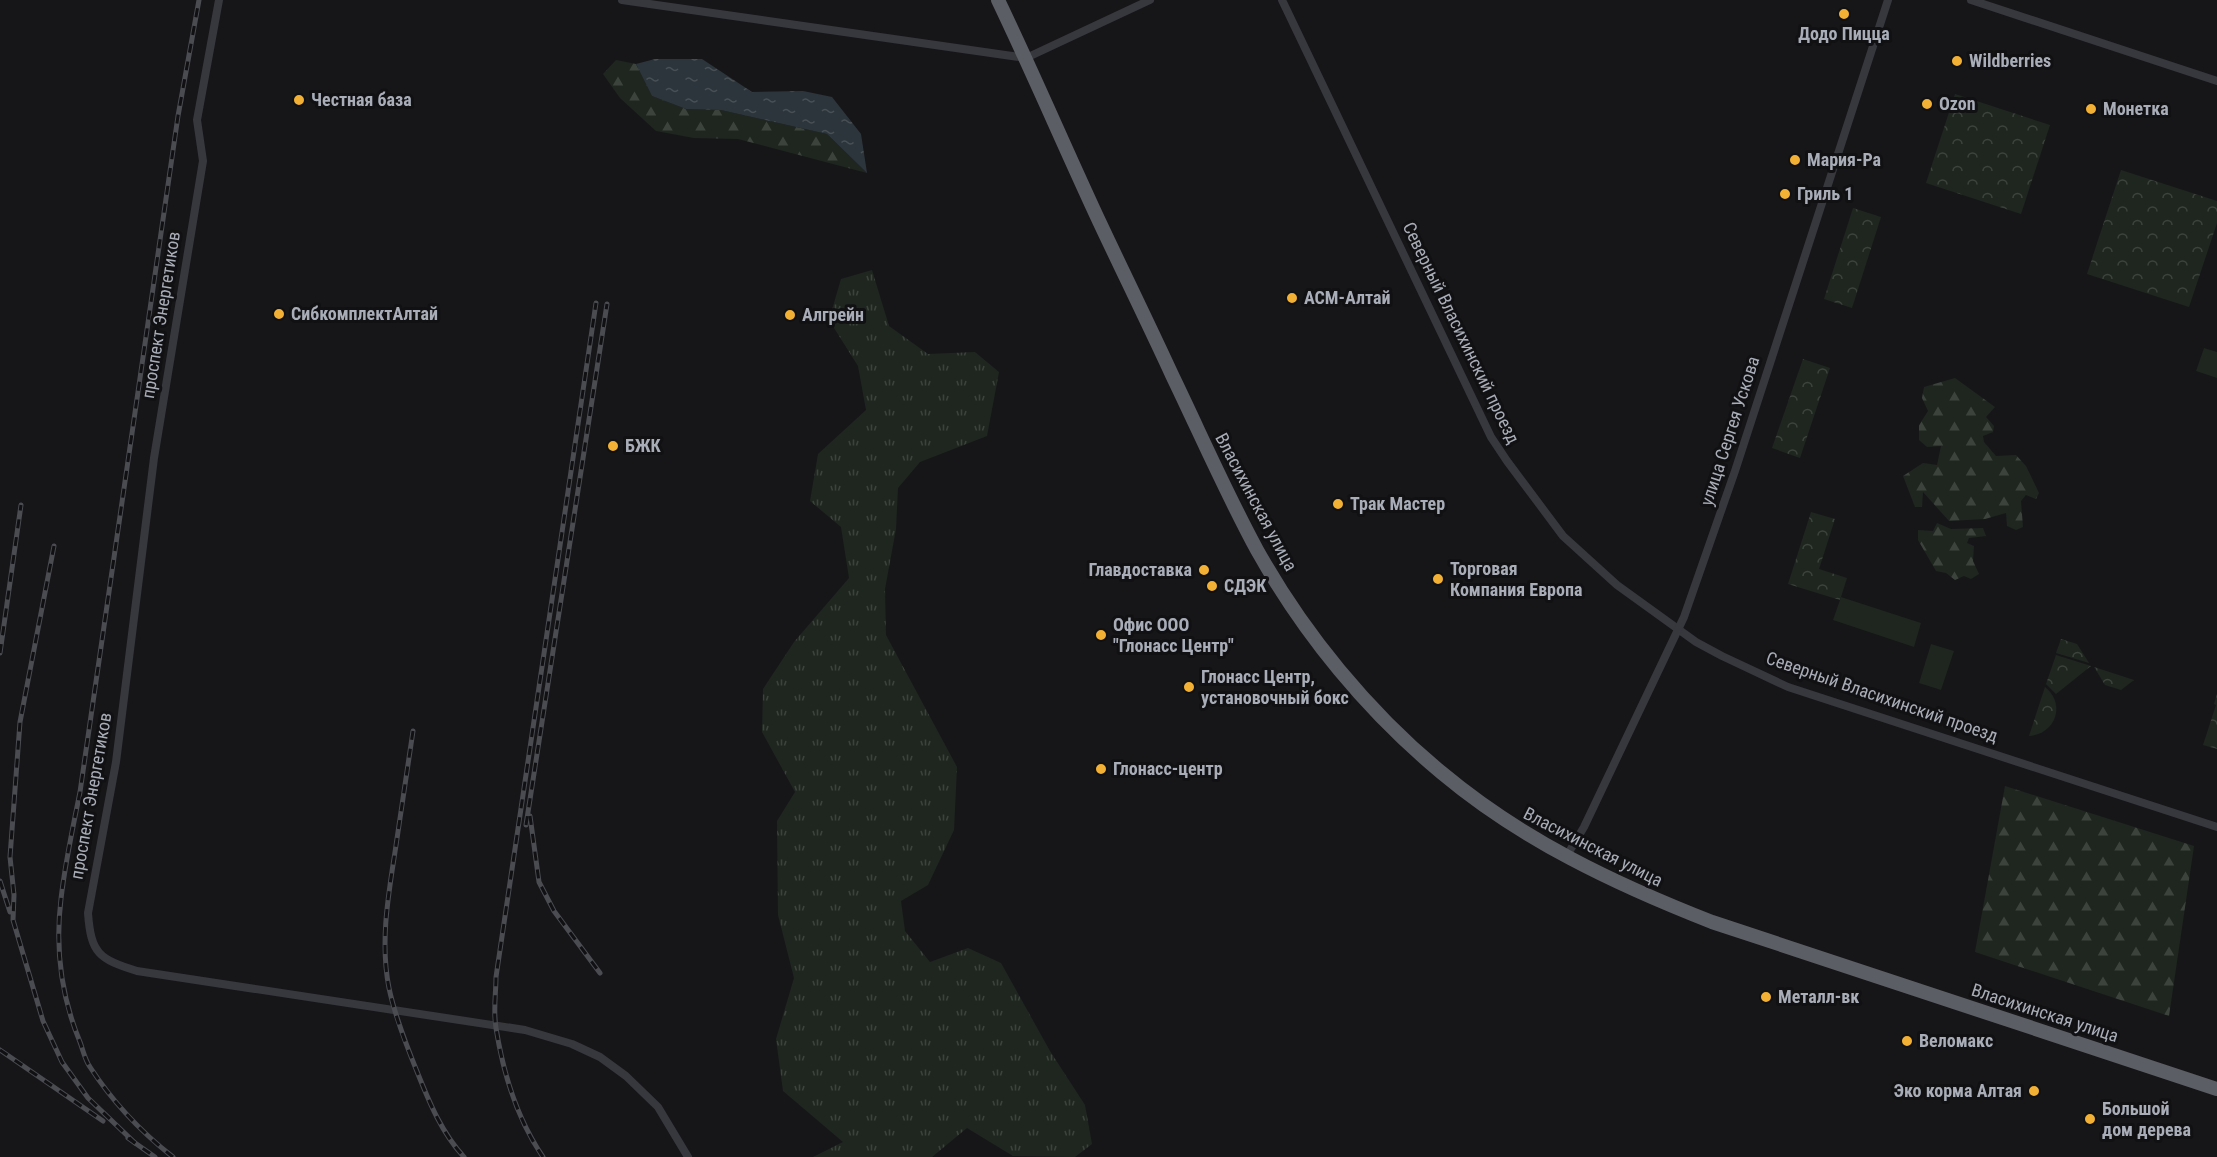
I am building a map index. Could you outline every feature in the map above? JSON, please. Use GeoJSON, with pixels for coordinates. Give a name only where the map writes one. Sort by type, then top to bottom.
{"type":"FeatureCollection","features":[{"type":"Feature","properties":{"kind":"highway","name":"Власихинская улица"},"geometry":{"type":"LineString","coordinates":[[998,0],[1098,219],[1257,550],[1291,605],[1322,648],[1366,700],[1413,748],[1505,821],[1566,857],[1649,897],[1712,922],[2217,1089]]}},
{"type":"Feature","properties":{"kind":"street","name":"проспект Энергетиков"},"geometry":{"type":"LineString","coordinates":[[219,0],[197,120],[203,161],[154,458],[116,762],[88,913],[89,937],[97,951],[111,963],[137,971],[525,1030],[572,1044],[600,1057],[626,1076],[658,1107],[688,1157]]}},
{"type":"Feature","properties":{"kind":"street"},"geometry":{"type":"LineString","coordinates":[[622,0],[1026,58],[1150,0]]}},
{"type":"Feature","properties":{"kind":"street","name":"Северный Власихинский проезд"},"geometry":{"type":"LineString","coordinates":[[1282,0],[1496,445],[1574,548],[1617,585],[1679,629],[1722,656],[1788,687],[2217,827]]}},
{"type":"Feature","properties":{"kind":"street","name":"улица Сергея Ускова"},"geometry":{"type":"LineString","coordinates":[[1566,857],[1589,817],[1679,629],[1735,471],[1888,0]]}},
{"type":"Feature","properties":{"kind":"street"},"geometry":{"type":"LineString","coordinates":[[1971,0],[2217,81]]}},
{"type":"Feature","properties":{"kind":"green space"},"geometry":{"type":"Polygon","coordinates":[[[616,60],[636,64],[652,96],[686,109],[721,110],[827,134],[867,173],[738,139],[694,138],[656,131],[620,98],[603,74],[616,60]]]}},
{"type":"Feature","properties":{"kind":"green space"},"geometry":{"type":"Polygon","coordinates":[[[1955,94],[2050,125],[2021,214],[1926,183],[1955,94]]]}},
{"type":"Feature","properties":{"kind":"green space"},"geometry":{"type":"Polygon","coordinates":[[[2121,170],[2217,201],[2217,223],[2189,307],[2087,274],[2121,170]]]}},
{"type":"Feature","properties":{"kind":"green space"},"geometry":{"type":"Polygon","coordinates":[[[1853,208],[1881,217],[1852,308],[1824,299],[1853,208]]]}},
{"type":"Feature","properties":{"kind":"green space"},"geometry":{"type":"Polygon","coordinates":[[[872,270],[889,326],[928,354],[975,352],[999,372],[987,436],[920,462],[898,488],[896,529],[885,589],[886,635],[957,767],[954,830],[928,885],[901,901],[905,931],[930,962],[968,948],[1001,963],[1050,1051],[1085,1105],[1092,1144],[1075,1157],[1013,1156],[967,1128],[932,1157],[813,1157],[843,1142],[783,1091],[776,1039],[794,978],[778,915],[777,821],[795,792],[762,732],[763,689],[794,642],[849,578],[841,527],[810,501],[818,454],[866,410],[858,366],[829,320],[841,279],[872,270]]]}},
{"type":"Feature","properties":{"kind":"green space"},"geometry":{"type":"Polygon","coordinates":[[[2204,348],[2217,352],[2217,378],[2196,371],[2204,348]]]}},
{"type":"Feature","properties":{"kind":"green space"},"geometry":{"type":"Polygon","coordinates":[[[1803,359],[1830,368],[1800,458],[1772,448],[1803,359]]]}},
{"type":"Feature","properties":{"kind":"green space"},"geometry":{"type":"Polygon","coordinates":[[[1955,378],[1995,407],[1986,417],[1994,426],[1993,432],[1983,436],[1984,442],[1996,456],[2016,455],[2026,466],[2039,493],[2036,499],[2026,495],[2021,501],[2023,527],[2016,530],[2007,526],[2006,513],[1985,519],[1949,521],[1923,492],[1922,507],[1915,507],[1903,476],[1923,463],[1937,465],[1941,446],[1927,447],[1919,440],[1919,425],[1928,411],[1922,398],[1924,387],[1955,378]]]}},
{"type":"Feature","properties":{"kind":"green space"},"geometry":{"type":"Polygon","coordinates":[[[1811,512],[1835,519],[1819,569],[1847,578],[1840,600],[1788,584],[1811,512]]]}},
{"type":"Feature","properties":{"kind":"green space"},"geometry":{"type":"Polygon","coordinates":[[[1937,523],[1951,529],[1983,528],[1986,536],[1969,538],[1967,543],[1974,546],[1973,561],[1979,574],[1971,579],[1964,576],[1955,580],[1946,573],[1936,571],[1918,540],[1918,530],[1933,531],[1937,523]]]}},
{"type":"Feature","properties":{"kind":"green space"},"geometry":{"type":"Polygon","coordinates":[[[1841,597],[1921,623],[1914,647],[1833,620],[1841,597]]]}},
{"type":"Feature","properties":{"kind":"green space"},"geometry":{"type":"Polygon","coordinates":[[[2061,639],[2077,644],[2089,663],[2056,653],[2061,639]]]}},
{"type":"Feature","properties":{"kind":"green space"},"geometry":{"type":"Polygon","coordinates":[[[1931,644],[1954,651],[1941,690],[1919,683],[1931,644]]]}},
{"type":"Feature","properties":{"kind":"green space"},"geometry":{"type":"Polygon","coordinates":[[[2056,655],[2091,666],[2056,694],[2046,684],[2056,655]]]}},
{"type":"Feature","properties":{"kind":"green space"},"geometry":{"type":"Polygon","coordinates":[[[2094,667],[2134,680],[2121,690],[2105,685],[2094,667]]]}},
{"type":"Feature","properties":{"kind":"green space"},"geometry":{"type":"Polygon","coordinates":[[[2045,687],[2055,702],[2055,717],[2046,730],[2029,736],[2045,687]]]}},
{"type":"Feature","properties":{"kind":"green space"},"geometry":{"type":"Polygon","coordinates":[[[2217,694],[2217,749],[2203,745],[2216,705],[2214,704],[2217,694]]]}},
{"type":"Feature","properties":{"kind":"green space"},"geometry":{"type":"Polygon","coordinates":[[[2005,786],[2194,846],[2169,1016],[1975,952],[2005,786]]]}},
{"type":"Feature","properties":{"kind":"water"},"geometry":{"type":"Polygon","coordinates":[[[655,59],[702,59],[752,92],[803,91],[832,97],[861,134],[867,173],[827,134],[721,110],[686,109],[652,96],[636,64],[655,59]]]}},
{"type":"Feature","properties":{"kind":"railway"},"geometry":{"type":"LineString","coordinates":[[173,1157],[128,1115],[108,1092],[85,1058],[73,1025],[64,989],[59,954],[59,917],[80,792],[178,116],[199,0]]}},
{"type":"Feature","properties":{"kind":"railway"},"geometry":{"type":"LineString","coordinates":[[543,1157],[512,1095],[503,1061],[495,1022],[496,977],[596,303]]}},
{"type":"Feature","properties":{"kind":"railway"},"geometry":{"type":"LineString","coordinates":[[526,825],[607,304]]}},
{"type":"Feature","properties":{"kind":"railway"},"geometry":{"type":"LineString","coordinates":[[0,653],[21,505]]}},
{"type":"Feature","properties":{"kind":"railway"},"geometry":{"type":"LineString","coordinates":[[54,546],[20,722],[10,857],[14,895],[13,920],[43,1021],[62,1062],[88,1098],[135,1143]]}},
{"type":"Feature","properties":{"kind":"railway"},"geometry":{"type":"LineString","coordinates":[[413,731],[388,903],[385,937],[386,971],[398,1021],[432,1107],[443,1128],[464,1157]]}},
{"type":"Feature","properties":{"kind":"railway"},"geometry":{"type":"LineString","coordinates":[[530,816],[539,882],[554,911],[600,973]]}},
{"type":"Feature","properties":{"kind":"railway"},"geometry":{"type":"LineString","coordinates":[[0,881],[10,912]]}},
{"type":"Feature","properties":{"kind":"railway"},"geometry":{"type":"LineString","coordinates":[[0,1050],[103,1121]]}},
{"type":"Feature","properties":{"kind":"railway"},"geometry":{"type":"LineString","coordinates":[[128,1138],[155,1157]]}},
{"type":"Feature","properties":{"kind":"place","name":"Додо Пицца"},"geometry":{"type":"Point","coordinates":[1844,14]}},
{"type":"Feature","properties":{"kind":"place","name":"Wildberries"},"geometry":{"type":"Point","coordinates":[1957,61]}},
{"type":"Feature","properties":{"kind":"place","name":"Честная база"},"geometry":{"type":"Point","coordinates":[299,100]}},
{"type":"Feature","properties":{"kind":"place","name":"Ozon"},"geometry":{"type":"Point","coordinates":[1927,104]}},
{"type":"Feature","properties":{"kind":"place","name":"Монетка"},"geometry":{"type":"Point","coordinates":[2091,109]}},
{"type":"Feature","properties":{"kind":"place","name":"Мария-Ра"},"geometry":{"type":"Point","coordinates":[1795,160]}},
{"type":"Feature","properties":{"kind":"place","name":"Гриль 1"},"geometry":{"type":"Point","coordinates":[1785,194]}},
{"type":"Feature","properties":{"kind":"place","name":"АСМ-Алтай"},"geometry":{"type":"Point","coordinates":[1292,298]}},
{"type":"Feature","properties":{"kind":"place","name":"СибкомплектАлтай"},"geometry":{"type":"Point","coordinates":[279,314]}},
{"type":"Feature","properties":{"kind":"place","name":"Алгрейн"},"geometry":{"type":"Point","coordinates":[790,315]}},
{"type":"Feature","properties":{"kind":"place","name":"БЖК"},"geometry":{"type":"Point","coordinates":[613,446]}},
{"type":"Feature","properties":{"kind":"place","name":"Трак Мастер"},"geometry":{"type":"Point","coordinates":[1338,504]}},
{"type":"Feature","properties":{"kind":"place","name":"Главдоставка"},"geometry":{"type":"Point","coordinates":[1204,570]}},
{"type":"Feature","properties":{"kind":"place","name":"Торговая Компания Европа"},"geometry":{"type":"Point","coordinates":[1438,579]}},
{"type":"Feature","properties":{"kind":"place","name":"СДЭК"},"geometry":{"type":"Point","coordinates":[1212,586]}},
{"type":"Feature","properties":{"kind":"place","name":"Офис ООО \"Глонасс Центр\""},"geometry":{"type":"Point","coordinates":[1101,635]}},
{"type":"Feature","properties":{"kind":"place","name":"Глонасс Центр, установочный бокс"},"geometry":{"type":"Point","coordinates":[1189,687]}},
{"type":"Feature","properties":{"kind":"place","name":"Глонасс-центр"},"geometry":{"type":"Point","coordinates":[1101,769]}},
{"type":"Feature","properties":{"kind":"place","name":"Металл-вк"},"geometry":{"type":"Point","coordinates":[1766,997]}},
{"type":"Feature","properties":{"kind":"place","name":"Веломакс"},"geometry":{"type":"Point","coordinates":[1907,1041]}},
{"type":"Feature","properties":{"kind":"place","name":"Эко корма Алтая"},"geometry":{"type":"Point","coordinates":[2034,1091]}},
{"type":"Feature","properties":{"kind":"place","name":"Большой дом дерева"},"geometry":{"type":"Point","coordinates":[2090,1119]}}]}
